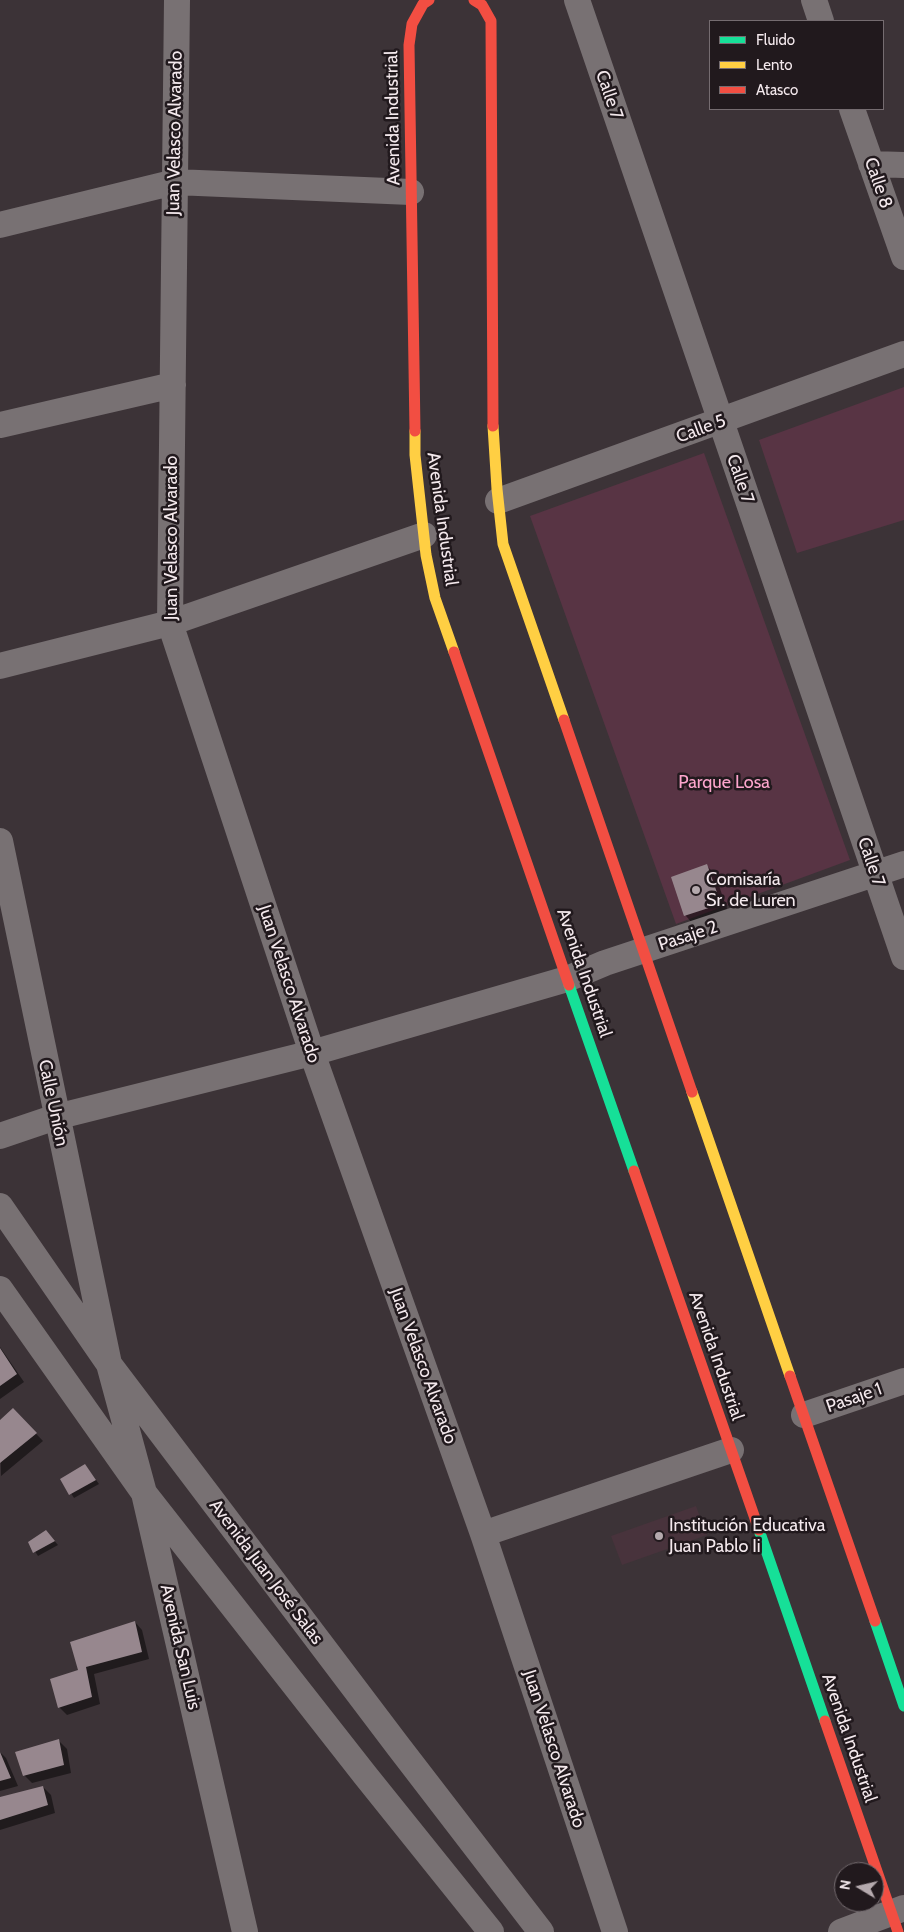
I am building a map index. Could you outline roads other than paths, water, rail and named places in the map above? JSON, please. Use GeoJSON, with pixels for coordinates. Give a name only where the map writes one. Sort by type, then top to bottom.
{"type":"FeatureCollection","features":[{"type":"Feature","properties":{"kind":"street","name":"Juan Velasco Alvarado"},"geometry":{"type":"LineString","coordinates":[[177,0],[170,623],[312,1052],[483,1534],[615,1932]]}},
{"type":"Feature","properties":{"kind":"street","name":"Avenida Industrial"},"geometry":{"type":"LineString","coordinates":[[429,0],[423,4],[412,24],[409,45],[415,455],[426,555],[435,598],[731,1450],[898,1918]]}},
{"type":"Feature","properties":{"kind":"street","name":"Calle 7"},"geometry":{"type":"LineString","coordinates":[[576,0],[904,957]]}},
{"type":"Feature","properties":{"kind":"street"},"geometry":{"type":"LineString","coordinates":[[814,0],[821,20]]}},
{"type":"Feature","properties":{"kind":"street"},"geometry":{"type":"LineString","coordinates":[[485,2],[491,21],[493,418],[498,501],[503,544],[904,1706]]}},
{"type":"Feature","properties":{"kind":"street","name":"Calle 8"},"geometry":{"type":"LineString","coordinates":[[852,110],[904,257]]}},
{"type":"Feature","properties":{"kind":"street"},"geometry":{"type":"LineString","coordinates":[[871,164],[904,165]]}},
{"type":"Feature","properties":{"kind":"street"},"geometry":{"type":"LineString","coordinates":[[0,224],[175,182],[412,192]]}},
{"type":"Feature","properties":{"kind":"street","name":"Calle 5"},"geometry":{"type":"LineString","coordinates":[[498,501],[721,422],[904,354]]}},
{"type":"Feature","properties":{"kind":"street"},"geometry":{"type":"LineString","coordinates":[[0,425],[173,385]]}},
{"type":"Feature","properties":{"kind":"street"},"geometry":{"type":"LineString","coordinates":[[0,666],[170,623],[424,535]]}},
{"type":"Feature","properties":{"kind":"street","name":"Calle Unión"},"geometry":{"type":"LineString","coordinates":[[0,841],[109,1364]]}},
{"type":"Feature","properties":{"kind":"street","name":"Pasaje 2"},"geometry":{"type":"LineString","coordinates":[[0,1136],[56,1117],[312,1052],[567,979],[605,963],[876,875],[904,864]]}},
{"type":"Feature","properties":{"kind":"street","name":"Avenida Juan José Salas"},"geometry":{"type":"LineString","coordinates":[[0,1206],[109,1364],[541,1932]]}},
{"type":"Feature","properties":{"kind":"street"},"geometry":{"type":"LineString","coordinates":[[0,1289],[144,1493],[491,1932]]}},
{"type":"Feature","properties":{"kind":"street","name":"Avenida San Luis"},"geometry":{"type":"LineString","coordinates":[[109,1364],[144,1493],[245,1932]]}},
{"type":"Feature","properties":{"kind":"street","name":"Pasaje 1"},"geometry":{"type":"LineString","coordinates":[[804,1415],[904,1381]]}},
{"type":"Feature","properties":{"kind":"street"},"geometry":{"type":"LineString","coordinates":[[483,1534],[731,1450]]}},
{"type":"Feature","properties":{"kind":"street"},"geometry":{"type":"LineString","coordinates":[[365,1775],[398,1746]]}},
{"type":"Feature","properties":{"kind":"street"},"geometry":{"type":"LineString","coordinates":[[841,1932],[898,1918]]}},
{"type":"Feature","properties":{"kind":"place","name":"Comisaría Sr. de Luren"},"geometry":{"type":"Point","coordinates":[696,890]}},
{"type":"Feature","properties":{"kind":"place","name":"Institución Educativa Juan Pablo Ii"},"geometry":{"type":"Point","coordinates":[659,1536]}},
{"type":"Feature","properties":{"kind":"park label","name":"Parque Losa"},"geometry":{"type":"Point","coordinates":[724,783]}}]}
